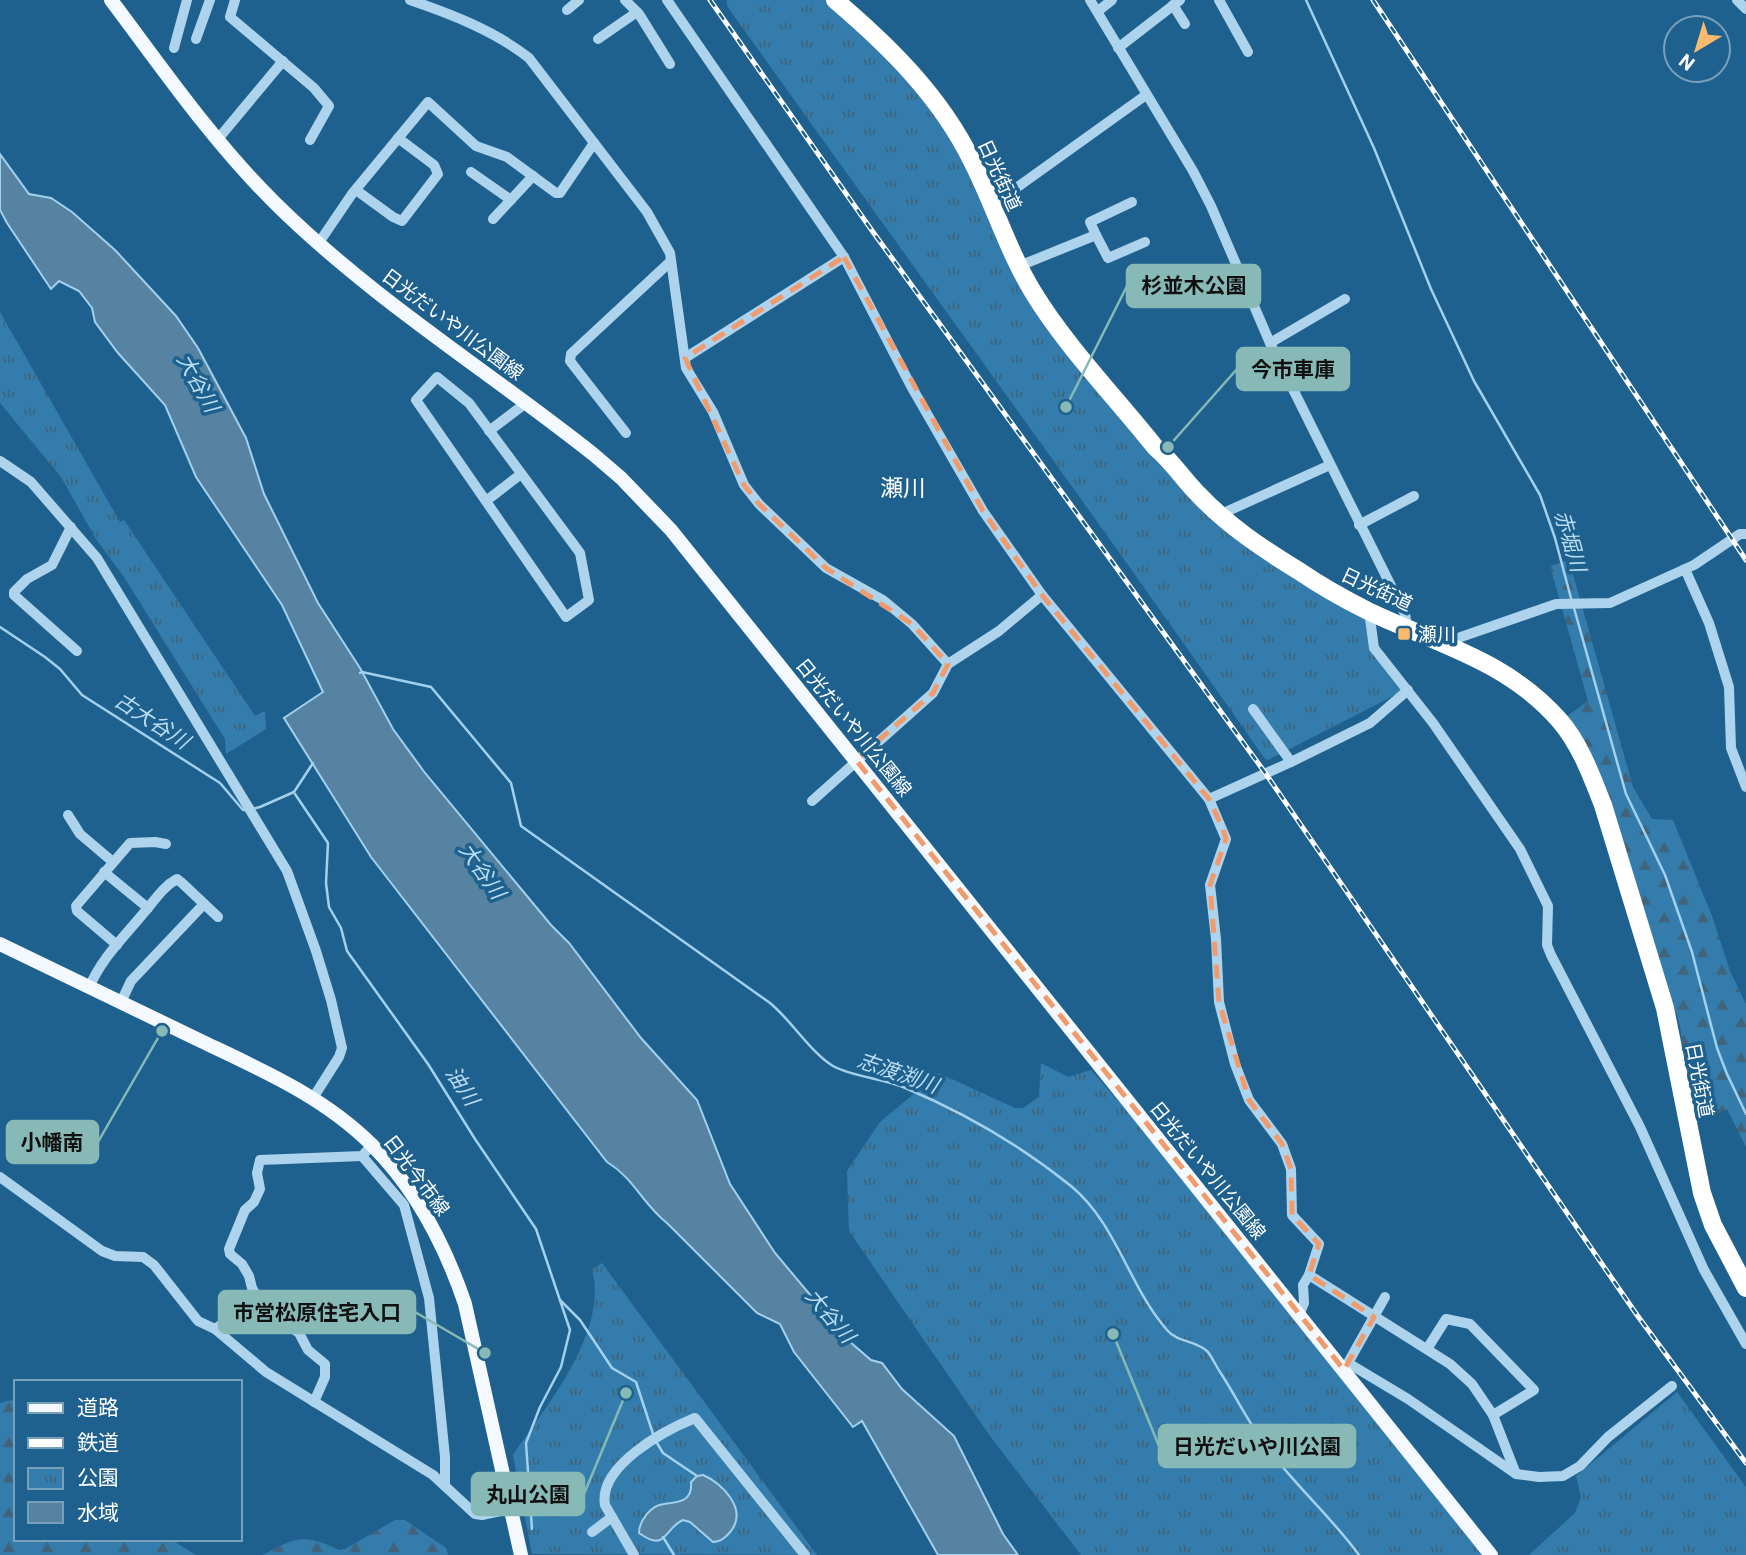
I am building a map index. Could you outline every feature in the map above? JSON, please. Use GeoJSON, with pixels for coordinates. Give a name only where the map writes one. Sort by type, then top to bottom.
{"type":"FeatureCollection","features":[{"type":"Feature","properties":{"kind":"highway","name":"日光街道"},"geometry":{"type":"LineString","coordinates":[[835,0],[886,43],[938,104],[972,160],[1019,266],[1055,325],[1155,447],[1219,514],[1301,573],[1370,611],[1448,644],[1497,669],[1539,700],[1561,722],[1592,777],[1614,840],[1665,1008],[1702,1193],[1713,1225],[1746,1288]]}},
{"type":"Feature","properties":{"kind":"main road","name":"日光だいや川公園線"},"geometry":{"type":"LineString","coordinates":[[111,0],[218,139],[274,202],[318,244],[607,465],[662,520],[1491,1555]]}},
{"type":"Feature","properties":{"kind":"main road","name":"日光今市線"},"geometry":{"type":"LineString","coordinates":[[0,944],[278,1078],[313,1098],[367,1150],[398,1174],[420,1205],[441,1243],[466,1304],[521,1555]]}},
{"type":"Feature","properties":{"kind":"street"},"geometry":{"type":"LineString","coordinates":[[174,48],[187,0]]}},
{"type":"Feature","properties":{"kind":"street"},"geometry":{"type":"LineString","coordinates":[[196,39],[210,0]]}},
{"type":"Feature","properties":{"kind":"street"},"geometry":{"type":"LineString","coordinates":[[235,0],[230,17],[283,61],[324,98],[329,106],[310,140]]}},
{"type":"Feature","properties":{"kind":"street"},"geometry":{"type":"LineString","coordinates":[[410,0],[477,27],[514,46],[529,58],[647,212],[670,253],[686,368],[713,412],[744,485],[759,504],[826,568],[883,600],[912,624],[948,664]]}},
{"type":"Feature","properties":{"kind":"street"},"geometry":{"type":"LineString","coordinates":[[567,10],[579,0]]}},
{"type":"Feature","properties":{"kind":"street"},"geometry":{"type":"LineString","coordinates":[[625,0],[637,12],[670,64]]}},
{"type":"Feature","properties":{"kind":"street"},"geometry":{"type":"LineString","coordinates":[[667,0],[844,257],[911,386],[983,511],[1042,595],[1209,799],[1226,839],[1210,885],[1219,1002],[1235,1064],[1249,1100],[1282,1144],[1291,1170],[1292,1215],[1319,1244],[1303,1285],[1304,1303],[1299,1315]]}},
{"type":"Feature","properties":{"kind":"street"},"geometry":{"type":"LineString","coordinates":[[1090,0],[1193,171],[1211,206],[1270,343],[1405,614],[1407,626]]}},
{"type":"Feature","properties":{"kind":"street"},"geometry":{"type":"LineString","coordinates":[[1098,11],[1112,0]]}},
{"type":"Feature","properties":{"kind":"street"},"geometry":{"type":"LineString","coordinates":[[1219,0],[1248,52]]}},
{"type":"Feature","properties":{"kind":"street"},"geometry":{"type":"LineString","coordinates":[[1737,0],[1746,9]]}},
{"type":"Feature","properties":{"kind":"street"},"geometry":{"type":"LineString","coordinates":[[1118,48],[1177,2],[1185,24]]}},
{"type":"Feature","properties":{"kind":"street"},"geometry":{"type":"LineString","coordinates":[[598,39],[637,12]]}},
{"type":"Feature","properties":{"kind":"street"},"geometry":{"type":"LineString","coordinates":[[218,139],[283,61]]}},
{"type":"Feature","properties":{"kind":"street"},"geometry":{"type":"LineString","coordinates":[[991,206],[1146,95]]}},
{"type":"Feature","properties":{"kind":"street"},"geometry":{"type":"LineString","coordinates":[[318,244],[356,190],[428,102],[477,146],[507,157],[556,193],[560,192],[594,143]]}},
{"type":"Feature","properties":{"kind":"street"},"geometry":{"type":"LineString","coordinates":[[356,190],[402,221],[439,174],[434,166],[398,138]]}},
{"type":"Feature","properties":{"kind":"street"},"geometry":{"type":"LineString","coordinates":[[471,172],[511,200]]}},
{"type":"Feature","properties":{"kind":"street"},"geometry":{"type":"LineString","coordinates":[[493,219],[533,176]]}},
{"type":"Feature","properties":{"kind":"street"},"geometry":{"type":"LineString","coordinates":[[1132,202],[1090,222],[1108,258],[1145,242]]}},
{"type":"Feature","properties":{"kind":"street"},"geometry":{"type":"LineString","coordinates":[[1019,266],[1096,235]]}},
{"type":"Feature","properties":{"kind":"street"},"geometry":{"type":"LineString","coordinates":[[685,358],[844,257]]}},
{"type":"Feature","properties":{"kind":"street"},"geometry":{"type":"LineString","coordinates":[[626,433],[570,362],[572,354],[671,261]]}},
{"type":"Feature","properties":{"kind":"street"},"geometry":{"type":"LineString","coordinates":[[1270,343],[1345,299]]}},
{"type":"Feature","properties":{"kind":"street"},"geometry":{"type":"LineString","coordinates":[[437,377],[468,403],[521,474],[580,553],[589,600],[566,617],[416,400],[437,377]]}},
{"type":"Feature","properties":{"kind":"street"},"geometry":{"type":"LineString","coordinates":[[489,431],[526,402]]}},
{"type":"Feature","properties":{"kind":"street"},"geometry":{"type":"LineString","coordinates":[[0,461],[31,482],[97,558],[287,871],[316,951],[342,1048],[340,1057],[313,1098]]}},
{"type":"Feature","properties":{"kind":"street"},"geometry":{"type":"LineString","coordinates":[[1219,514],[1330,464]]}},
{"type":"Feature","properties":{"kind":"street"},"geometry":{"type":"LineString","coordinates":[[486,501],[521,474]]}},
{"type":"Feature","properties":{"kind":"street"},"geometry":{"type":"LineString","coordinates":[[1359,525],[1414,496]]}},
{"type":"Feature","properties":{"kind":"street"},"geometry":{"type":"LineString","coordinates":[[71,527],[52,565],[27,579],[14,595],[78,651]]}},
{"type":"Feature","properties":{"kind":"street"},"geometry":{"type":"LineString","coordinates":[[1448,644],[1458,638],[1556,604],[1609,603],[1685,569],[1740,534],[1746,534]]}},
{"type":"Feature","properties":{"kind":"street"},"geometry":{"type":"LineString","coordinates":[[1685,569],[1709,624],[1729,687],[1731,748],[1746,787]]}},
{"type":"Feature","properties":{"kind":"street"},"geometry":{"type":"LineString","coordinates":[[812,801],[933,693],[948,664],[999,631],[1042,595]]}},
{"type":"Feature","properties":{"kind":"street"},"geometry":{"type":"LineString","coordinates":[[1370,611],[1374,648],[1441,734],[1520,849],[1543,891],[1548,906],[1547,945],[1551,955],[1640,1128],[1704,1270],[1746,1344]]}},
{"type":"Feature","properties":{"kind":"street"},"geometry":{"type":"LineString","coordinates":[[1209,799],[1370,723],[1408,690]]}},
{"type":"Feature","properties":{"kind":"street"},"geometry":{"type":"LineString","coordinates":[[1252,709],[1292,762]]}},
{"type":"Feature","properties":{"kind":"street"},"geometry":{"type":"LineString","coordinates":[[68,815],[80,834],[113,862]]}},
{"type":"Feature","properties":{"kind":"street"},"geometry":{"type":"LineString","coordinates":[[117,945],[77,911],[76,906],[130,844],[166,844]]}},
{"type":"Feature","properties":{"kind":"street"},"geometry":{"type":"LineString","coordinates":[[104,872],[148,908]]}},
{"type":"Feature","properties":{"kind":"street"},"geometry":{"type":"LineString","coordinates":[[89,988],[103,960],[177,879],[218,917]]}},
{"type":"Feature","properties":{"kind":"street"},"geometry":{"type":"LineString","coordinates":[[121,1002],[131,981],[204,904]]}},
{"type":"Feature","properties":{"kind":"street"},"geometry":{"type":"LineString","coordinates":[[314,1402],[325,1377],[325,1364],[308,1350],[299,1334],[264,1308],[257,1299],[242,1264],[230,1254],[229,1249],[245,1210],[254,1202],[260,1189],[257,1174],[260,1160],[367,1150],[404,1205],[429,1298],[447,1477],[445,1485]]}},
{"type":"Feature","properties":{"kind":"street"},"geometry":{"type":"LineString","coordinates":[[0,1177],[102,1251],[115,1256],[143,1257],[154,1265],[198,1321],[215,1329],[266,1372],[403,1456],[445,1485],[475,1514],[511,1509]]}},
{"type":"Feature","properties":{"kind":"street"},"geometry":{"type":"LineString","coordinates":[[1309,1275],[1450,1364],[1472,1384],[1493,1415],[1516,1474]]}},
{"type":"Feature","properties":{"kind":"street"},"geometry":{"type":"LineString","coordinates":[[1343,1370],[1385,1297]]}},
{"type":"Feature","properties":{"kind":"street"},"geometry":{"type":"LineString","coordinates":[[215,1329],[257,1299]]}},
{"type":"Feature","properties":{"kind":"street"},"geometry":{"type":"LineString","coordinates":[[1427,1349],[1446,1319],[1470,1324],[1534,1390],[1493,1415]]}},
{"type":"Feature","properties":{"kind":"street"},"geometry":{"type":"LineString","coordinates":[[1343,1370],[1353,1366],[1397,1392],[1516,1474],[1539,1477],[1563,1476],[1580,1465],[1608,1437],[1672,1386]]}},
{"type":"Feature","properties":{"kind":"street"},"geometry":{"type":"LineString","coordinates":[[634,1555],[611,1517],[604,1499],[610,1484],[620,1467],[654,1439],[695,1418],[806,1555]]}},
{"type":"Feature","properties":{"kind":"street"},"geometry":{"type":"LineString","coordinates":[[592,1532],[611,1517]]}},
{"type":"Feature","properties":{"kind":"highlighted area"},"geometry":{"type":"Polygon","coordinates":[[[844,257],[983,511],[1042,595],[1209,799],[1223,829],[1226,839],[1210,885],[1219,1002],[1249,1100],[1282,1144],[1291,1169],[1292,1215],[1319,1244],[1309,1275],[1374,1317],[1344,1370],[856,760],[933,693],[948,664],[912,624],[826,568],[759,504],[744,485],[685,358],[844,257]]]}},
{"type":"Feature","properties":{"kind":"green space"},"geometry":{"type":"Polygon","coordinates":[[[727,0],[832,0],[885,45],[955,136],[994,228],[1177,480],[1367,613],[1372,649],[1405,690],[1268,760],[1265,759],[727,6],[727,0]]]}},
{"type":"Feature","properties":{"kind":"green space"},"geometry":{"type":"Polygon","coordinates":[[[0,312],[120,522],[124,520],[255,716],[265,711],[266,729],[226,754],[225,739],[124,577],[96,539],[61,477],[0,403],[0,312]]]}},
{"type":"Feature","properties":{"kind":"green space"},"geometry":{"type":"Polygon","coordinates":[[[1569,560],[1633,787],[1652,819],[1673,820],[1712,916],[1730,971],[1746,1004],[1746,1147],[1727,1109],[1696,1123],[1680,1026],[1611,803],[1566,717],[1588,701],[1550,566],[1569,560]]]}},
{"type":"Feature","properties":{"kind":"green space"},"geometry":{"type":"Polygon","coordinates":[[[1041,1063],[1068,1077],[1091,1070],[1141,1127],[1483,1555],[1081,1555],[990,1436],[849,1231],[847,1171],[880,1122],[939,1073],[1015,1108],[1023,1108],[1039,1097],[1041,1063]]]}},
{"type":"Feature","properties":{"kind":"green space"},"geometry":{"type":"Polygon","coordinates":[[[602,1263],[817,1555],[532,1554],[513,1455],[557,1391],[583,1343],[595,1293],[592,1269],[602,1263]]]}},
{"type":"Feature","properties":{"kind":"green space"},"geometry":{"type":"Polygon","coordinates":[[[1677,1392],[1746,1487],[1746,1555],[1529,1555],[1575,1513],[1581,1497],[1576,1476],[1677,1392]]]}},
{"type":"Feature","properties":{"kind":"green space"},"geometry":{"type":"Polygon","coordinates":[[[14,1400],[14,1541],[173,1541],[196,1555],[0,1555],[0,1403],[14,1400]]]}},
{"type":"Feature","properties":{"kind":"green space"},"geometry":{"type":"Polygon","coordinates":[[[395,1520],[405,1520],[446,1548],[448,1555],[263,1555],[300,1539],[317,1541],[339,1550],[345,1549],[395,1520]]]}},
{"type":"Feature","properties":{"kind":"water","name":"大谷川"},"geometry":{"type":"Polygon","coordinates":[[[0,154],[29,194],[51,198],[72,212],[115,250],[176,316],[198,348],[246,438],[264,494],[318,603],[360,668],[393,729],[425,773],[551,925],[569,943],[641,1038],[697,1100],[730,1184],[775,1253],[849,1341],[871,1360],[882,1363],[902,1389],[954,1436],[1003,1534],[1018,1555],[938,1555],[862,1421],[853,1427],[794,1352],[780,1324],[757,1313],[651,1208],[625,1176],[607,1162],[371,857],[284,718],[323,692],[282,605],[196,477],[165,405],[118,353],[95,322],[92,308],[79,291],[59,281],[51,289],[7,223],[0,210],[0,154]]]}},
{"type":"Feature","properties":{"kind":"water"},"geometry":{"type":"Polygon","coordinates":[[[703,1475],[725,1490],[735,1506],[735,1523],[725,1537],[713,1542],[690,1522],[683,1520],[660,1540],[648,1539],[639,1533],[650,1510],[659,1505],[684,1500],[690,1494],[691,1482],[697,1476],[703,1475]]]}},
{"type":"Feature","properties":{"kind":"waterway","name":"赤堀川"},"geometry":{"type":"LineString","coordinates":[[1306,0],[1374,148],[1431,289],[1474,381],[1540,495],[1572,602]]}},
{"type":"Feature","properties":{"kind":"waterway","name":"赤堀川"},"geometry":{"type":"LineString","coordinates":[[1574,608],[1626,794],[1665,875],[1692,952],[1717,1048],[1746,1114]]}},
{"type":"Feature","properties":{"kind":"waterway","name":"古大谷川"},"geometry":{"type":"LineString","coordinates":[[0,627],[60,669],[82,695],[220,783],[245,810]]}},
{"type":"Feature","properties":{"kind":"waterway","name":"志渡渕川"},"geometry":{"type":"LineString","coordinates":[[360,673],[431,687],[511,783],[521,826],[770,1003],[825,1061],[849,1073],[903,1087],[947,1107],[1011,1143],[1071,1186],[1100,1218],[1142,1295],[1167,1330],[1208,1352],[1263,1442],[1359,1555]]}},
{"type":"Feature","properties":{"kind":"waterway","name":"油川"},"geometry":{"type":"LineString","coordinates":[[294,792],[313,763]]}},
{"type":"Feature","properties":{"kind":"waterway","name":"古大谷川"},"geometry":{"type":"LineString","coordinates":[[252,809],[294,792]]}},
{"type":"Feature","properties":{"kind":"waterway","name":"油川"},"geometry":{"type":"LineString","coordinates":[[295,794],[328,843],[326,883],[329,907],[341,928],[347,951],[428,1064],[536,1229],[570,1330],[561,1367],[540,1407],[526,1443],[532,1529]]}},
{"type":"Feature","properties":{"kind":"waterway"},"geometry":{"type":"LineString","coordinates":[[560,1300],[580,1320],[612,1368],[636,1382],[654,1437]]}},
{"type":"Feature","properties":{"kind":"waterway"},"geometry":{"type":"LineString","coordinates":[[657,1443],[663,1453],[697,1476]]}},
{"type":"Feature","properties":{"kind":"waterway"},"geometry":{"type":"LineString","coordinates":[[663,1537],[674,1555]]}},
{"type":"Feature","properties":{"kind":"railway"},"geometry":{"type":"LineString","coordinates":[[710,0],[873,232],[1266,774],[1637,1315],[1746,1463]]}},
{"type":"Feature","properties":{"kind":"railway"},"geometry":{"type":"LineString","coordinates":[[1373,0],[1746,560]]}},
{"type":"Feature","properties":{"kind":"place","name":"杉並木公園"},"geometry":{"type":"Point","coordinates":[1066,407]}},
{"type":"Feature","properties":{"kind":"place","name":"今市車庫"},"geometry":{"type":"Point","coordinates":[1168,447]}},
{"type":"Feature","properties":{"kind":"place","name":"瀬川"},"geometry":{"type":"Point","coordinates":[1404,634]}},
{"type":"Feature","properties":{"kind":"place","name":"小幡南"},"geometry":{"type":"Point","coordinates":[162,1031]}},
{"type":"Feature","properties":{"kind":"place","name":"日光だいや川公園"},"geometry":{"type":"Point","coordinates":[1113,1334]}},
{"type":"Feature","properties":{"kind":"place","name":"市営松原住宅入口"},"geometry":{"type":"Point","coordinates":[485,1353]}},
{"type":"Feature","properties":{"kind":"place","name":"丸山公園"},"geometry":{"type":"Point","coordinates":[626,1393]}},
{"type":"Feature","properties":{"kind":"district","name":"瀬川"},"geometry":{"type":"Point","coordinates":[903,488]}}]}
